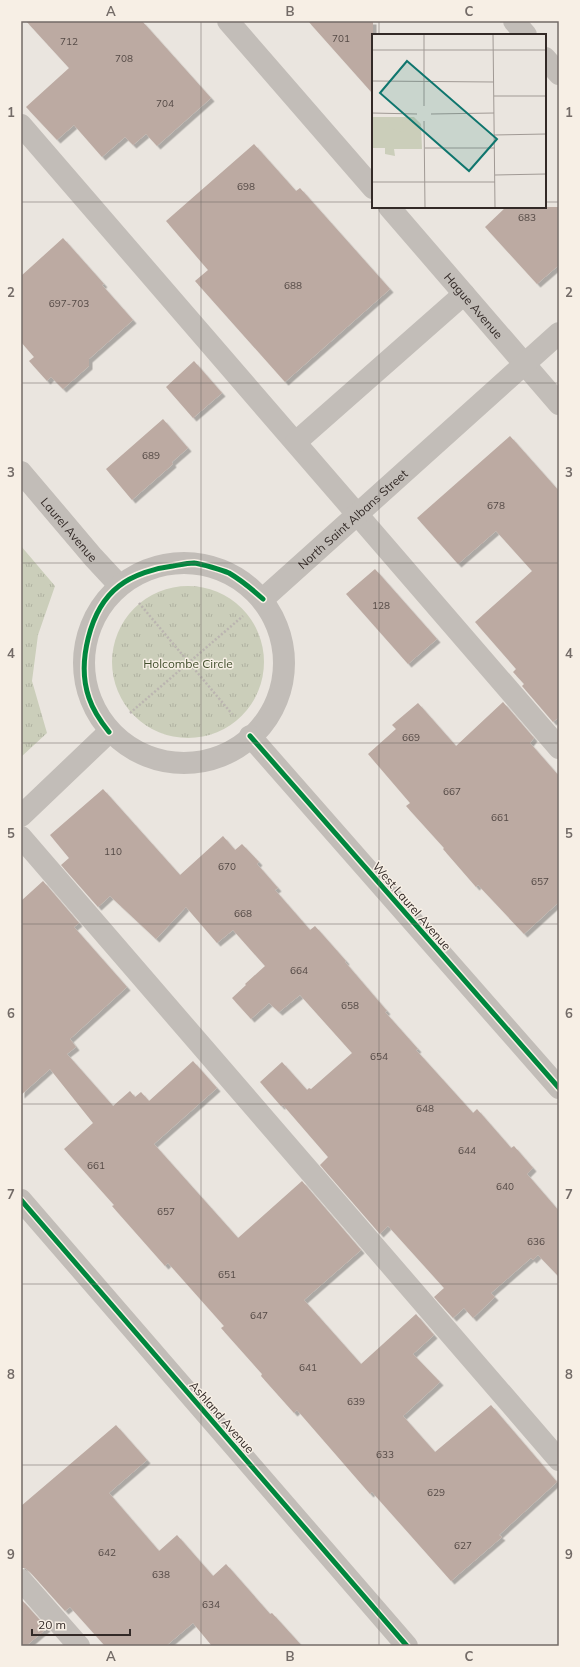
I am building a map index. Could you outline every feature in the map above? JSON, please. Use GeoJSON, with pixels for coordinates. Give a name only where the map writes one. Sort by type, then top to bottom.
{"type":"FeatureCollection","features":[{"type":"Feature","properties":{"kind":"street"},"geometry":{"type":"LineString","coordinates":[[228,21],[372,187]]}},
{"type":"Feature","properties":{"kind":"street"},"geometry":{"type":"LineString","coordinates":[[514,21],[525,34]]}},
{"type":"Feature","properties":{"kind":"street"},"geometry":{"type":"LineString","coordinates":[[546,59],[559,74]]}},
{"type":"Feature","properties":{"kind":"street"},"geometry":{"type":"LineString","coordinates":[[21,125],[559,748]]}},
{"type":"Feature","properties":{"kind":"street","name":"Hague Avenue"},"geometry":{"type":"LineString","coordinates":[[390,208],[559,404]]}},
{"type":"Feature","properties":{"kind":"street"},"geometry":{"type":"LineString","coordinates":[[296,442],[464,294]]}},
{"type":"Feature","properties":{"kind":"street","name":"North Saint Albans Street"},"geometry":{"type":"LineString","coordinates":[[263,599],[559,333]]}},
{"type":"Feature","properties":{"kind":"street","name":"Laurel Avenue"},"geometry":{"type":"LineString","coordinates":[[21,472],[93,557],[119,585]]}},
{"type":"Feature","properties":{"kind":"street"},"geometry":{"type":"LineString","coordinates":[[194,563],[228,573],[263,599],[283,634],[285,662],[282,692],[250,736],[219,755],[188,766],[152,761],[119,742],[109,732],[100,720],[89,698],[84,671],[88,639],[98,609],[107,596],[119,585],[161,567],[194,563]]}},
{"type":"Feature","properties":{"kind":"street"},"geometry":{"type":"LineString","coordinates":[[21,816],[109,732]]}},
{"type":"Feature","properties":{"kind":"street","name":"West Laurel Avenue"},"geometry":{"type":"LineString","coordinates":[[250,736],[559,1088]]}},
{"type":"Feature","properties":{"kind":"street"},"geometry":{"type":"LineString","coordinates":[[21,837],[559,1460]]}},
{"type":"Feature","properties":{"kind":"street","name":"Ashland Avenue"},"geometry":{"type":"LineString","coordinates":[[21,1200],[407,1646]]}},
{"type":"Feature","properties":{"kind":"street"},"geometry":{"type":"LineString","coordinates":[[21,1580],[79,1646]]}},
{"type":"Feature","properties":{"kind":"path"},"geometry":{"type":"LineString","coordinates":[[139,603],[233,715]]}},
{"type":"Feature","properties":{"kind":"path"},"geometry":{"type":"LineString","coordinates":[[130,713],[246,613]]}},
{"type":"Feature","properties":{"kind":"green space"},"geometry":{"type":"Polygon","coordinates":[[[21,546],[55,586],[38,635],[32,681],[47,733],[21,757],[21,546]]]}},
{"type":"Feature","properties":{"kind":"green space","name":"Holcombe Circle"},"geometry":{"type":"Polygon","coordinates":[[[195,586],[217,591],[230,598],[242,608],[252,620],[259,633],[263,647],[263,677],[259,691],[252,704],[242,716],[230,726],[217,733],[203,737],[181,738],[159,733],[146,726],[134,716],[124,704],[117,691],[113,677],[112,655],[117,633],[124,620],[134,608],[146,598],[159,591],[173,587],[195,586]]]}},
{"type":"Feature","properties":{"kind":"building"},"geometry":{"type":"Polygon","coordinates":[[[26,21],[142,21],[211,98],[157,146],[146,134],[133,145],[125,137],[102,157],[74,125],[57,140],[26,107],[69,68],[26,21]]]}},
{"type":"Feature","properties":{"kind":"building"},"geometry":{"type":"Polygon","coordinates":[[[308,21],[373,21],[372,93],[308,21]]]}},
{"type":"Feature","properties":{"kind":"building"},"geometry":{"type":"Polygon","coordinates":[[[254,144],[296,191],[300,188],[390,289],[285,382],[195,281],[208,270],[166,221],[254,144]]]}},
{"type":"Feature","properties":{"kind":"building"},"geometry":{"type":"Polygon","coordinates":[[[559,207],[559,265],[537,284],[485,227],[505,208],[559,207]]]}},
{"type":"Feature","properties":{"kind":"building"},"geometry":{"type":"Polygon","coordinates":[[[63,238],[104,284],[102,285],[133,320],[89,359],[89,366],[63,389],[51,377],[47,381],[29,361],[34,357],[21,342],[21,276],[63,238]]]}},
{"type":"Feature","properties":{"kind":"building"},"geometry":{"type":"Polygon","coordinates":[[[194,361],[222,393],[193,418],[166,387],[194,361]]]}},
{"type":"Feature","properties":{"kind":"building"},"geometry":{"type":"Polygon","coordinates":[[[163,419],[188,448],[172,462],[173,464],[132,500],[106,469],[163,419]]]}},
{"type":"Feature","properties":{"kind":"building"},"geometry":{"type":"Polygon","coordinates":[[[510,436],[559,491],[559,717],[553,722],[522,686],[524,684],[513,672],[516,669],[475,622],[532,571],[496,531],[458,564],[417,518],[510,436]]]}},
{"type":"Feature","properties":{"kind":"building"},"geometry":{"type":"Polygon","coordinates":[[[375,569],[437,639],[408,664],[346,594],[375,569]]]}},
{"type":"Feature","properties":{"kind":"building"},"geometry":{"type":"Polygon","coordinates":[[[503,702],[534,738],[530,743],[559,776],[559,902],[524,934],[478,885],[476,887],[443,849],[444,848],[406,806],[410,803],[368,754],[396,729],[392,725],[418,703],[456,746],[503,702]]]}},
{"type":"Feature","properties":{"kind":"building"},"geometry":{"type":"Polygon","coordinates":[[[103,789],[180,875],[223,836],[235,850],[242,844],[259,862],[257,864],[278,888],[275,890],[310,930],[315,926],[346,961],[345,962],[387,1011],[385,1012],[418,1049],[416,1050],[473,1113],[477,1109],[511,1148],[514,1146],[533,1168],[527,1174],[559,1211],[559,1277],[538,1255],[533,1260],[531,1258],[491,1293],[495,1297],[473,1318],[464,1308],[453,1318],[434,1297],[444,1288],[388,1226],[380,1234],[320,1165],[328,1157],[283,1105],[281,1106],[260,1082],[282,1062],[307,1090],[309,1088],[311,1089],[352,1053],[300,995],[279,1012],[269,1003],[251,1019],[232,998],[265,966],[233,930],[217,943],[186,907],[156,939],[110,896],[98,907],[61,865],[69,858],[50,835],[103,789]]]}},
{"type":"Feature","properties":{"kind":"building"},"geometry":{"type":"Polygon","coordinates":[[[43,881],[79,923],[74,927],[127,987],[70,1039],[76,1047],[67,1054],[113,1106],[130,1091],[135,1097],[141,1092],[149,1101],[193,1061],[217,1088],[154,1144],[238,1238],[302,1181],[361,1250],[304,1300],[361,1364],[416,1314],[434,1335],[413,1354],[440,1382],[403,1416],[435,1452],[491,1405],[557,1482],[499,1535],[502,1537],[451,1581],[372,1492],[370,1494],[297,1410],[294,1413],[221,1328],[224,1326],[168,1263],[165,1266],[112,1206],[114,1205],[64,1149],[93,1123],[50,1069],[21,1095],[21,901],[43,881]]]}},
{"type":"Feature","properties":{"kind":"building"},"geometry":{"type":"Polygon","coordinates":[[[116,1425],[147,1460],[109,1493],[159,1551],[177,1535],[213,1576],[226,1564],[270,1614],[272,1613],[302,1646],[212,1646],[193,1623],[166,1646],[105,1646],[70,1607],[65,1611],[30,1572],[25,1568],[21,1568],[21,1506],[116,1425]]]}},
{"type":"Feature","properties":{"kind":"building"},"geometry":{"type":"Polygon","coordinates":[[[21,1599],[47,1628],[26,1646],[21,1646],[21,1599]]]}},
{"type":"Feature","properties":{"kind":"cycle path"},"geometry":{"type":"LineString","coordinates":[[109,732],[98,716],[89,698],[84,669],[85,654],[88,638],[100,608],[119,586],[137,575],[152,570],[194,563],[229,573],[247,585],[263,599]]}},
{"type":"Feature","properties":{"kind":"cycle path"},"geometry":{"type":"LineString","coordinates":[[250,736],[559,1088]]}},
{"type":"Feature","properties":{"kind":"cycle path"},"geometry":{"type":"LineString","coordinates":[[21,1200],[407,1646]]}}]}
